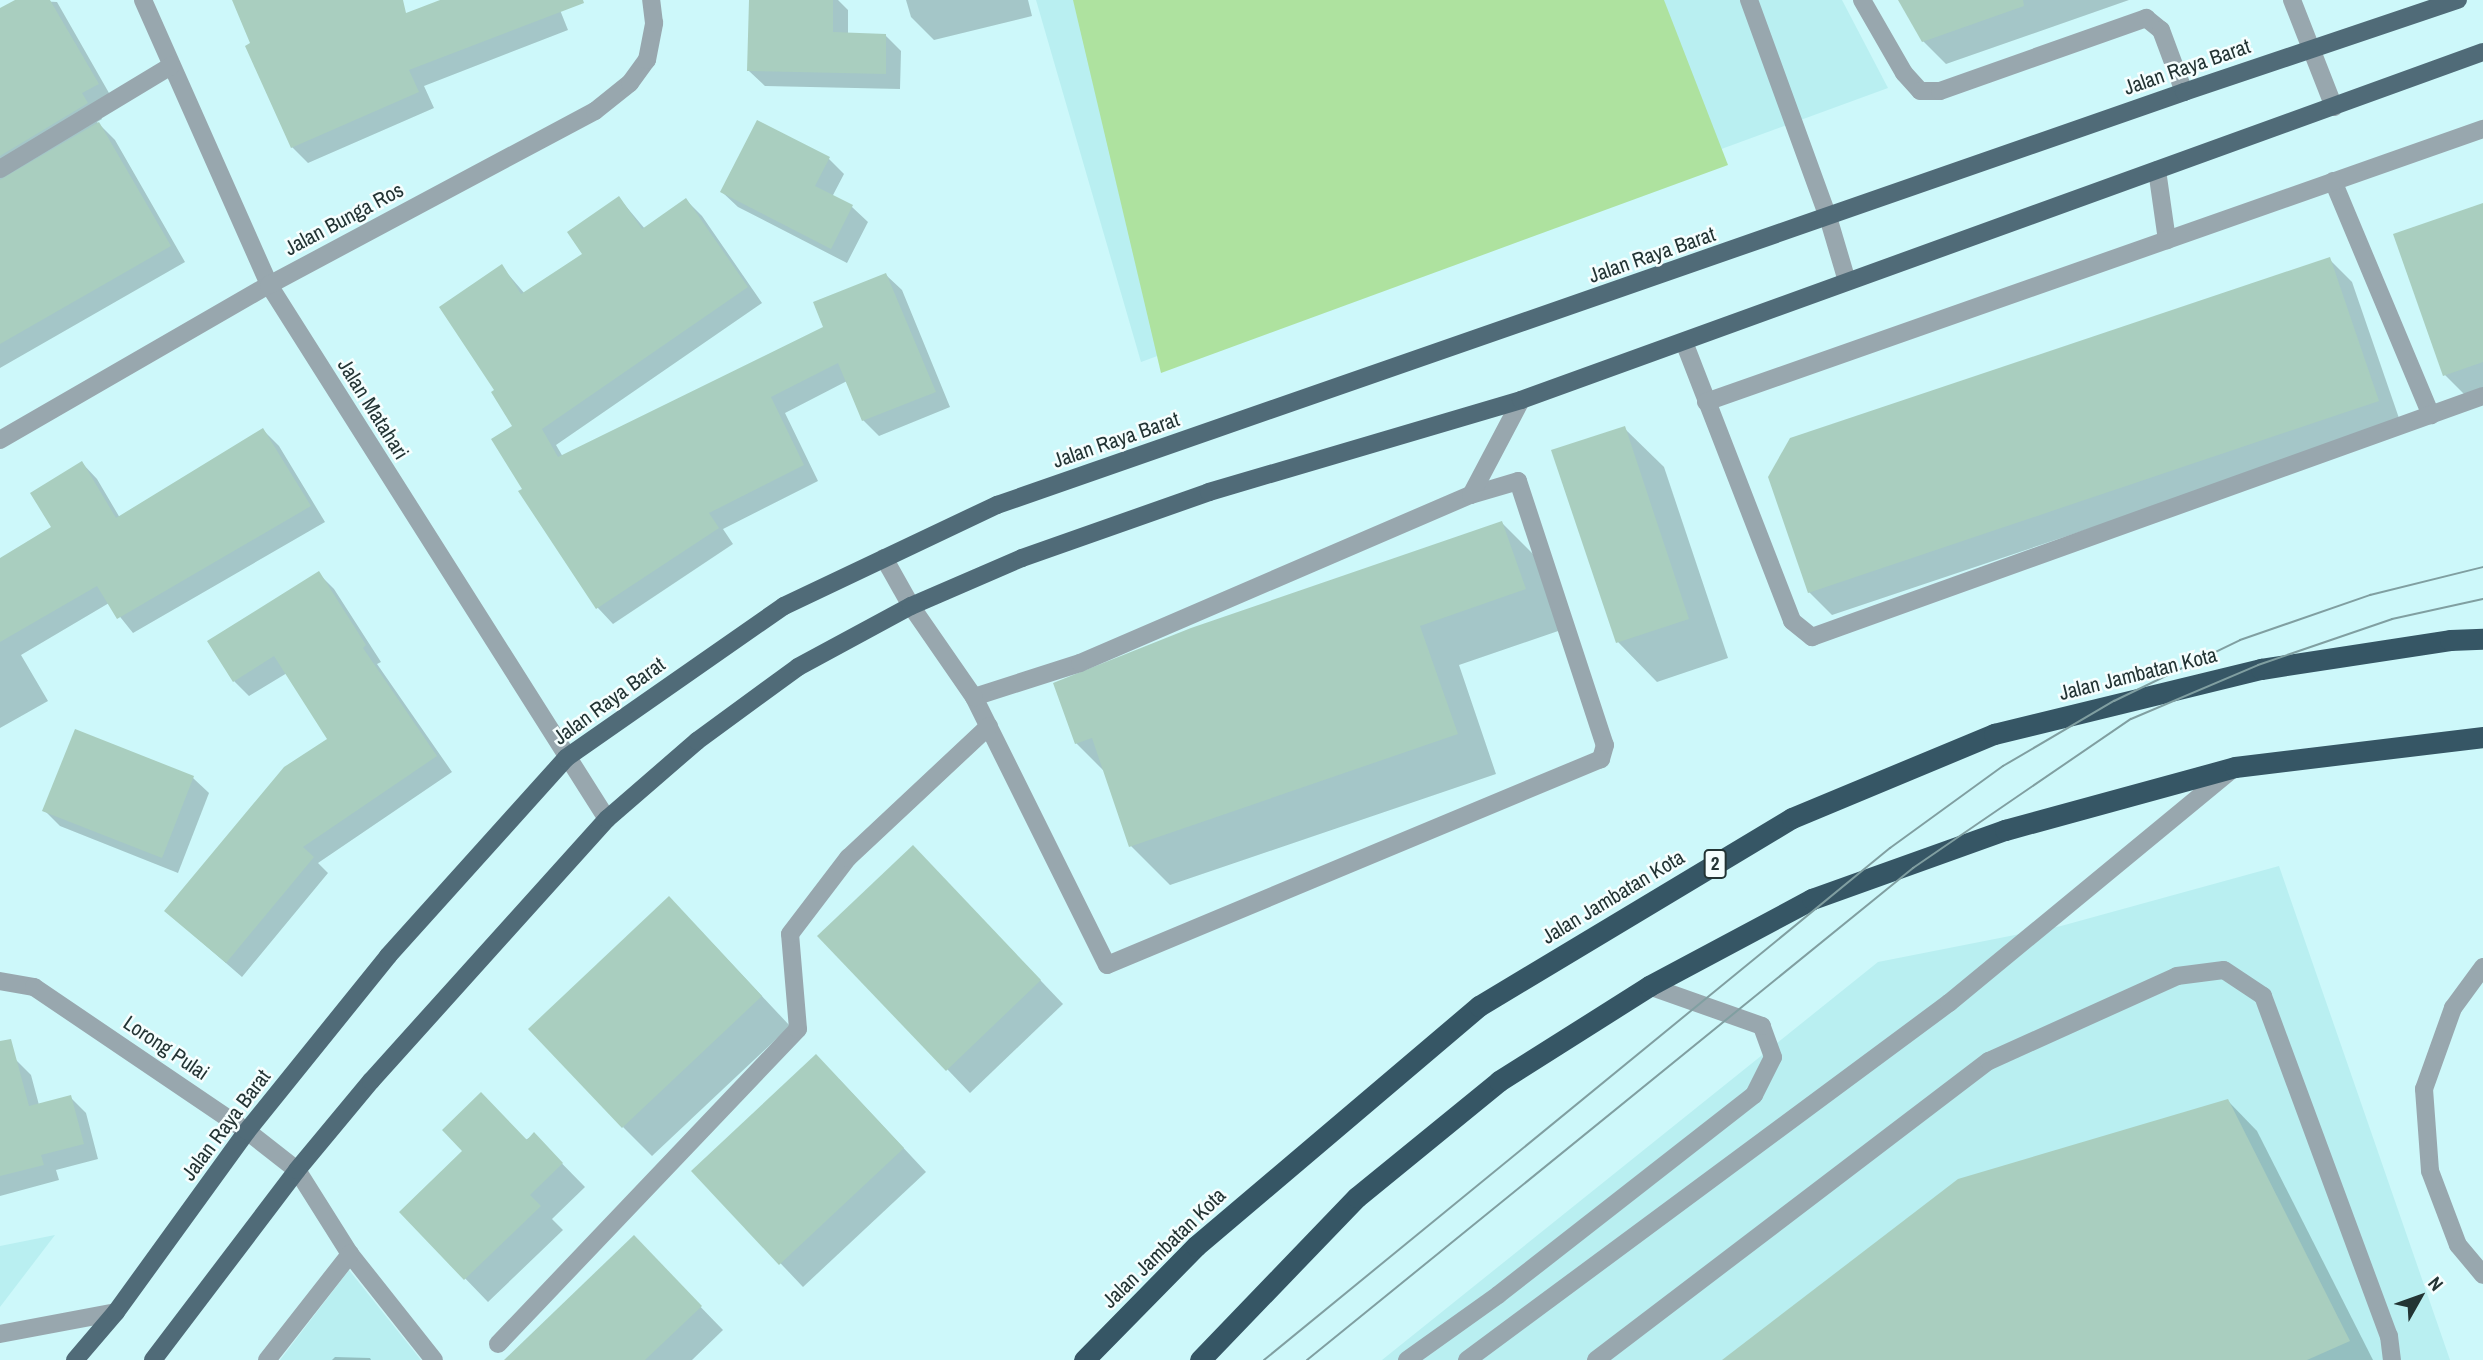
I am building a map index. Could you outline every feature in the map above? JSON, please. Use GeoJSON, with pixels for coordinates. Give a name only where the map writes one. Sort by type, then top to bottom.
{"type":"FeatureCollection","features":[{"type":"Feature","properties":{"kind":"highway","name":"Jalan Jambatan Kota"},"geometry":{"type":"LineString","coordinates":[[1084,1360],[1196,1246],[1479,1006],[1792,818],[1994,734],[2261,669],[2450,640],[2483,639]]}},
{"type":"Feature","properties":{"kind":"highway"},"geometry":{"type":"LineString","coordinates":[[1200,1360],[1357,1197],[1499,1081],[1649,986],[1812,899],[2005,830],[2235,767],[2483,737]]}},
{"type":"Feature","properties":{"kind":"main road","name":"Jalan Raya Barat"},"geometry":{"type":"LineString","coordinates":[[75,1360],[116,1311],[247,1131],[387,957],[566,758],[784,606],[998,505],[2184,92],[2458,0]]}},
{"type":"Feature","properties":{"kind":"main road"},"geometry":{"type":"LineString","coordinates":[[153,1360],[298,1170],[371,1081],[607,819],[696,741],[798,667],[911,606],[1022,558],[1209,492],[1521,400],[2483,52]]}},
{"type":"Feature","properties":{"kind":"street","name":"Jalan Matahari"},"geometry":{"type":"LineString","coordinates":[[143,0],[269,285],[607,819]]}},
{"type":"Feature","properties":{"kind":"street","name":"Jalan Bunga Ros"},"geometry":{"type":"LineString","coordinates":[[0,440],[269,285],[595,111],[630,83],[646,60],[654,23],[651,0]]}},
{"type":"Feature","properties":{"kind":"street"},"geometry":{"type":"LineString","coordinates":[[1749,0],[1828,217],[1847,282]]}},
{"type":"Feature","properties":{"kind":"street"},"geometry":{"type":"LineString","coordinates":[[1862,0],[1904,73],[1920,91],[1940,91],[2146,18],[2161,30],[2184,92]]}},
{"type":"Feature","properties":{"kind":"street"},"geometry":{"type":"LineString","coordinates":[[2292,0],[2334,107]]}},
{"type":"Feature","properties":{"kind":"street"},"geometry":{"type":"LineString","coordinates":[[0,169],[171,66]]}},
{"type":"Feature","properties":{"kind":"street"},"geometry":{"type":"LineString","coordinates":[[1706,402],[2483,129]]}},
{"type":"Feature","properties":{"kind":"street"},"geometry":{"type":"LineString","coordinates":[[2157,170],[2167,240]]}},
{"type":"Feature","properties":{"kind":"street"},"geometry":{"type":"LineString","coordinates":[[2333,181],[2431,415]]}},
{"type":"Feature","properties":{"kind":"street"},"geometry":{"type":"LineString","coordinates":[[1684,342],[1792,621],[1812,636],[2483,397]]}},
{"type":"Feature","properties":{"kind":"street"},"geometry":{"type":"LineString","coordinates":[[1471,495],[1521,400]]}},
{"type":"Feature","properties":{"kind":"street"},"geometry":{"type":"LineString","coordinates":[[884,558],[911,606],[974,697],[1107,965],[1601,759],[1605,744],[1518,481],[1471,495],[1080,663],[974,697]]}},
{"type":"Feature","properties":{"kind":"street"},"geometry":{"type":"LineString","coordinates":[[498,1345],[798,1029],[790,934],[848,858],[989,726]]}},
{"type":"Feature","properties":{"kind":"street"},"geometry":{"type":"LineString","coordinates":[[1467,1360],[1949,1003],[2235,767]]}},
{"type":"Feature","properties":{"kind":"street"},"geometry":{"type":"LineString","coordinates":[[2483,967],[2453,1008],[2424,1089],[2430,1171],[2458,1245],[2483,1275]]}},
{"type":"Feature","properties":{"kind":"street"},"geometry":{"type":"LineString","coordinates":[[1596,1360],[1989,1061],[2176,976],[2224,970],[2263,996],[2389,1336],[2392,1360]]}},
{"type":"Feature","properties":{"kind":"street","name":"Lorong Pulai"},"geometry":{"type":"LineString","coordinates":[[0,981],[34,987],[247,1131],[298,1170]]}},
{"type":"Feature","properties":{"kind":"street"},"geometry":{"type":"LineString","coordinates":[[1407,1360],[1498,1295],[1754,1095],[1773,1057],[1762,1026],[1649,986]]}},
{"type":"Feature","properties":{"kind":"street"},"geometry":{"type":"LineString","coordinates":[[298,1170],[350,1254],[434,1360]]}},
{"type":"Feature","properties":{"kind":"street"},"geometry":{"type":"LineString","coordinates":[[267,1360],[350,1254]]}},
{"type":"Feature","properties":{"kind":"street"},"geometry":{"type":"LineString","coordinates":[[0,1334],[116,1311]]}},
{"type":"Feature","properties":{"kind":"shaded area"},"geometry":{"type":"Polygon","coordinates":[[[1036,0],[1842,0],[1888,88],[1141,362],[1036,0]]]}},
{"type":"Feature","properties":{"kind":"shaded area"},"geometry":{"type":"Polygon","coordinates":[[[2279,866],[2450,1360],[1382,1360],[1878,962],[2061,926],[2279,866]]]}},
{"type":"Feature","properties":{"kind":"shaded area"},"geometry":{"type":"Polygon","coordinates":[[[55,1235],[0,1307],[0,1246],[55,1235]]]}},
{"type":"Feature","properties":{"kind":"shaded area"},"geometry":{"type":"Polygon","coordinates":[[[349,1270],[421,1360],[280,1360],[349,1270]]]}},
{"type":"Feature","properties":{"kind":"green space"},"geometry":{"type":"Polygon","coordinates":[[[1073,0],[1664,0],[1728,165],[1161,373],[1073,0]]]}},
{"type":"Feature","properties":{"kind":"building"},"geometry":{"type":"Polygon","coordinates":[[[15,0],[50,0],[99,84],[82,93],[88,103],[0,156],[0,8],[15,0]]]}},
{"type":"Feature","properties":{"kind":"building"},"geometry":{"type":"Polygon","coordinates":[[[232,0],[403,0],[406,13],[440,0],[583,0],[584,3],[409,70],[419,92],[291,148],[245,46],[250,43],[232,0]]]}},
{"type":"Feature","properties":{"kind":"building"},"geometry":{"type":"Polygon","coordinates":[[[749,0],[833,0],[833,32],[886,34],[886,74],[747,71],[749,0]]]}},
{"type":"Feature","properties":{"kind":"building"},"geometry":{"type":"Polygon","coordinates":[[[1898,0],[2023,0],[2024,6],[1922,42],[1898,0]]]}},
{"type":"Feature","properties":{"kind":"building"},"geometry":{"type":"Polygon","coordinates":[[[757,120],[830,157],[815,186],[853,205],[831,249],[720,192],[757,120]]]}},
{"type":"Feature","properties":{"kind":"building"},"geometry":{"type":"Polygon","coordinates":[[[99,122],[171,246],[0,344],[0,180],[99,122]]]}},
{"type":"Feature","properties":{"kind":"building"},"geometry":{"type":"Polygon","coordinates":[[[619,196],[642,229],[686,198],[748,287],[542,429],[558,457],[823,327],[813,302],[886,273],[936,392],[862,421],[838,363],[771,397],[804,465],[709,513],[719,528],[596,609],[518,491],[522,489],[491,439],[512,426],[491,392],[494,390],[439,307],[502,264],[521,294],[582,254],[567,232],[619,196]]]}},
{"type":"Feature","properties":{"kind":"building"},"geometry":{"type":"Polygon","coordinates":[[[2483,203],[2483,362],[2443,376],[2393,234],[2483,203]]]}},
{"type":"Feature","properties":{"kind":"building"},"geometry":{"type":"Polygon","coordinates":[[[2330,257],[2379,401],[1808,593],[1768,477],[1790,438],[2330,257]]]}},
{"type":"Feature","properties":{"kind":"building"},"geometry":{"type":"Polygon","coordinates":[[[1625,426],[1689,619],[1616,643],[1551,450],[1625,426]]]}},
{"type":"Feature","properties":{"kind":"building"},"geometry":{"type":"Polygon","coordinates":[[[263,428],[311,506],[117,619],[97,586],[0,642],[0,558],[51,527],[30,493],[82,461],[116,518],[263,428]]]}},
{"type":"Feature","properties":{"kind":"building"},"geometry":{"type":"Polygon","coordinates":[[[1502,521],[1526,589],[1420,626],[1458,734],[1129,847],[1092,738],[1075,744],[1053,683],[1191,628],[1502,521]]]}},
{"type":"Feature","properties":{"kind":"building"},"geometry":{"type":"Polygon","coordinates":[[[319,571],[366,645],[363,648],[437,756],[303,847],[314,857],[226,963],[164,911],[284,767],[327,739],[274,656],[233,682],[207,641],[319,571]]]}},
{"type":"Feature","properties":{"kind":"building"},"geometry":{"type":"Polygon","coordinates":[[[75,729],[194,776],[162,858],[42,811],[75,729]]]}},
{"type":"Feature","properties":{"kind":"building"},"geometry":{"type":"Polygon","coordinates":[[[913,845],[1041,980],[946,1071],[817,936],[913,845]]]}},
{"type":"Feature","properties":{"kind":"building"},"geometry":{"type":"Polygon","coordinates":[[[669,896],[762,996],[622,1128],[528,1029],[669,896]]]}},
{"type":"Feature","properties":{"kind":"building"},"geometry":{"type":"Polygon","coordinates":[[[11,1039],[29,1106],[71,1095],[84,1144],[41,1155],[44,1165],[0,1176],[0,1041],[11,1039]]]}},
{"type":"Feature","properties":{"kind":"building"},"geometry":{"type":"Polygon","coordinates":[[[816,1054],[904,1148],[779,1265],[691,1171],[816,1054]]]}},
{"type":"Feature","properties":{"kind":"building"},"geometry":{"type":"Polygon","coordinates":[[[481,1092],[527,1140],[534,1132],[563,1163],[530,1195],[541,1206],[464,1280],[399,1212],[462,1151],[442,1130],[481,1092]]]}},
{"type":"Feature","properties":{"kind":"building"},"geometry":{"type":"Polygon","coordinates":[[[2228,1099],[2350,1341],[2307,1360],[1722,1360],[1958,1179],[2228,1099]]]}},
{"type":"Feature","properties":{"kind":"building"},"geometry":{"type":"Polygon","coordinates":[[[634,1235],[702,1306],[645,1360],[504,1360],[634,1235]]]}},
{"type":"Feature","properties":{"kind":"tram line"},"geometry":{"type":"LineString","coordinates":[[1264,1360],[1890,848],[2003,766],[2114,701],[2240,640],[2370,595],[2483,567]]}},
{"type":"Feature","properties":{"kind":"tram line"},"geometry":{"type":"LineString","coordinates":[[1307,1360],[1913,868],[2131,719],[2258,665],[2392,619],[2483,599]]}}]}
